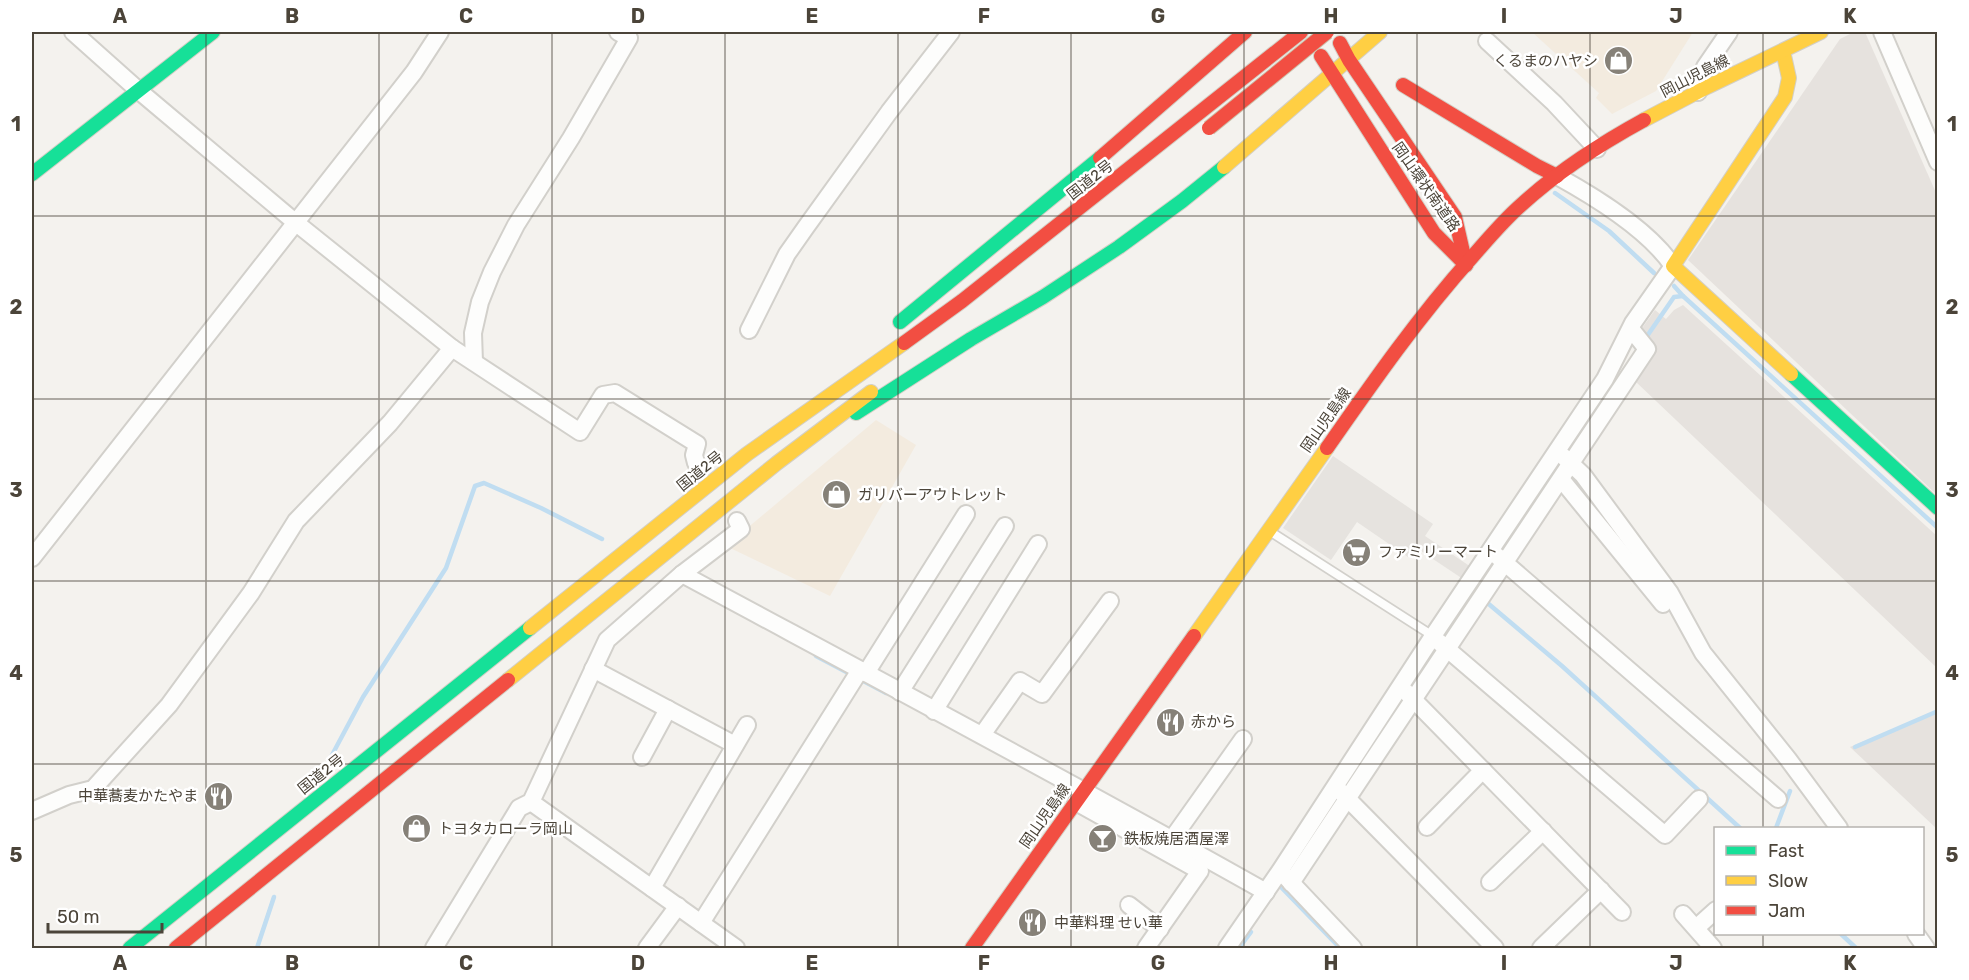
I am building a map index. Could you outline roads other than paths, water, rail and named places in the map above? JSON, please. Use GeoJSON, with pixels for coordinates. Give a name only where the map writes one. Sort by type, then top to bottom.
{"type":"FeatureCollection","features":[{"type":"Feature","properties":{"kind":"main road"},"geometry":{"type":"LineString","coordinates":[[32,174],[213,32]]}},
{"type":"Feature","properties":{"kind":"main road"},"geometry":{"type":"LineString","coordinates":[[1144,121],[1158,101],[1230,32]]}},
{"type":"Feature","properties":{"kind":"main road"},"geometry":{"type":"LineString","coordinates":[[888,332],[1078,177],[1245,32]]}},
{"type":"Feature","properties":{"kind":"main road","name":"国道2号"},"geometry":{"type":"LineString","coordinates":[[130,948],[747,454],[962,302],[1301,32]]}},
{"type":"Feature","properties":{"kind":"main road","name":"岡山環状南道路"},"geometry":{"type":"LineString","coordinates":[[1308,32],[1332,74],[1434,232],[1466,265]]}},
{"type":"Feature","properties":{"kind":"main road"},"geometry":{"type":"LineString","coordinates":[[1204,131],[1327,32]]}},
{"type":"Feature","properties":{"kind":"main road","name":"岡山環状南道路"},"geometry":{"type":"LineString","coordinates":[[1333,32],[1349,60],[1455,217],[1466,265]]}},
{"type":"Feature","properties":{"kind":"main road"},"geometry":{"type":"LineString","coordinates":[[777,463],[1119,247],[1182,201],[1260,137],[1380,32]]}},
{"type":"Feature","properties":{"kind":"main road","name":"岡山児島線"},"geometry":{"type":"LineString","coordinates":[[972,948],[1391,357],[1442,291],[1497,227],[1557,176],[1642,121],[1821,32]]}},
{"type":"Feature","properties":{"kind":"main road"},"geometry":{"type":"LineString","coordinates":[[1783,51],[1789,78],[1785,97],[1673,266],[1938,508]]}},
{"type":"Feature","properties":{"kind":"main road"},"geometry":{"type":"LineString","coordinates":[[1402,85],[1557,176]]}},
{"type":"Feature","properties":{"kind":"main road"},"geometry":{"type":"LineString","coordinates":[[176,948],[777,463],[918,357]]}},
{"type":"Feature","properties":{"kind":"main road"},"geometry":{"type":"LineString","coordinates":[[747,454],[843,369]]}},
{"type":"Feature","properties":{"kind":"street"},"geometry":{"type":"LineString","coordinates":[[73,32],[138,90],[295,222],[452,348],[580,432],[603,395],[615,393],[697,444],[694,454],[696,463]]}},
{"type":"Feature","properties":{"kind":"street"},"geometry":{"type":"LineString","coordinates":[[32,558],[414,72],[440,32]]}},
{"type":"Feature","properties":{"kind":"street"},"geometry":{"type":"LineString","coordinates":[[474,362],[473,333],[480,302],[492,272],[516,225],[571,138],[629,38],[618,32]]}},
{"type":"Feature","properties":{"kind":"street"},"geometry":{"type":"LineString","coordinates":[[749,330],[794,245],[889,112],[951,32]]}},
{"type":"Feature","properties":{"kind":"street"},"geometry":{"type":"LineString","coordinates":[[1698,92],[1705,67],[1729,32]]}},
{"type":"Feature","properties":{"kind":"street"},"geometry":{"type":"LineString","coordinates":[[1882,32],[1938,162]]}},
{"type":"Feature","properties":{"kind":"street"},"geometry":{"type":"LineString","coordinates":[[1487,41],[1554,104],[1597,149]]}},
{"type":"Feature","properties":{"kind":"street"},"geometry":{"type":"LineString","coordinates":[[1227,948],[1266,892],[1286,877],[1564,457],[1647,349],[1638,338],[1633,323],[1673,266],[1664,254],[1623,218],[1557,176]]}},
{"type":"Feature","properties":{"kind":"street"},"geometry":{"type":"LineString","coordinates":[[1441,643],[1481,598],[1498,557],[1560,478],[1564,457],[1605,379],[1638,338]]}},
{"type":"Feature","properties":{"kind":"street"},"geometry":{"type":"LineString","coordinates":[[32,811],[69,795],[93,789],[169,705],[251,593],[296,521],[390,423],[452,348]]}},
{"type":"Feature","properties":{"kind":"street"},"geometry":{"type":"LineString","coordinates":[[1564,457],[1583,475],[1670,593],[1702,653],[1788,759],[1838,827]]}},
{"type":"Feature","properties":{"kind":"street"},"geometry":{"type":"LineString","coordinates":[[1560,478],[1663,604]]}},
{"type":"Feature","properties":{"kind":"street"},"geometry":{"type":"LineString","coordinates":[[701,923],[966,514]]}},
{"type":"Feature","properties":{"kind":"street"},"geometry":{"type":"LineString","coordinates":[[434,948],[519,808],[531,802],[607,640],[682,574],[741,529],[737,521]]}},
{"type":"Feature","properties":{"kind":"street"},"geometry":{"type":"LineString","coordinates":[[900,692],[1005,526]]}},
{"type":"Feature","properties":{"kind":"street"},"geometry":{"type":"LineString","coordinates":[[934,711],[1038,544]]}},
{"type":"Feature","properties":{"kind":"street"},"geometry":{"type":"LineString","coordinates":[[1498,557],[1778,799]]}},
{"type":"Feature","properties":{"kind":"street"},"geometry":{"type":"LineString","coordinates":[[682,574],[860,675],[900,692],[982,735],[1080,796],[1187,855],[1266,892]]}},
{"type":"Feature","properties":{"kind":"street"},"geometry":{"type":"LineString","coordinates":[[982,735],[1020,681],[1042,694],[1110,601]]}},
{"type":"Feature","properties":{"kind":"street"},"geometry":{"type":"LineString","coordinates":[[1441,643],[1665,835],[1699,799]]}},
{"type":"Feature","properties":{"kind":"street"},"geometry":{"type":"LineString","coordinates":[[593,669],[735,745]]}},
{"type":"Feature","properties":{"kind":"street"},"geometry":{"type":"LineString","coordinates":[[1407,693],[1622,912]]}},
{"type":"Feature","properties":{"kind":"street"},"geometry":{"type":"LineString","coordinates":[[642,757],[668,709]]}},
{"type":"Feature","properties":{"kind":"street"},"geometry":{"type":"LineString","coordinates":[[652,888],[747,725]]}},
{"type":"Feature","properties":{"kind":"street"},"geometry":{"type":"LineString","coordinates":[[1172,839],[1243,739]]}},
{"type":"Feature","properties":{"kind":"street"},"geometry":{"type":"LineString","coordinates":[[1427,827],[1483,770]]}},
{"type":"Feature","properties":{"kind":"street"},"geometry":{"type":"LineString","coordinates":[[1341,792],[1495,948]]}},
{"type":"Feature","properties":{"kind":"street"},"geometry":{"type":"LineString","coordinates":[[1080,796],[1172,839],[1200,871],[1146,948]]}},
{"type":"Feature","properties":{"kind":"street"},"geometry":{"type":"LineString","coordinates":[[531,802],[736,948]]}},
{"type":"Feature","properties":{"kind":"street"},"geometry":{"type":"LineString","coordinates":[[1490,882],[1543,831]]}},
{"type":"Feature","properties":{"kind":"street"},"geometry":{"type":"LineString","coordinates":[[1286,877],[1353,948]]}},
{"type":"Feature","properties":{"kind":"street"},"geometry":{"type":"LineString","coordinates":[[1541,948],[1601,890]]}},
{"type":"Feature","properties":{"kind":"street"},"geometry":{"type":"LineString","coordinates":[[1129,905],[1160,929]]}},
{"type":"Feature","properties":{"kind":"street"},"geometry":{"type":"LineString","coordinates":[[646,948],[678,906]]}},
{"type":"Feature","properties":{"kind":"street"},"geometry":{"type":"LineString","coordinates":[[1696,928],[1714,912]]}},
{"type":"Feature","properties":{"kind":"street"},"geometry":{"type":"LineString","coordinates":[[1683,915],[1713,948]]}},
{"type":"Feature","properties":{"kind":"street"},"geometry":{"type":"LineString","coordinates":[[1917,935],[1926,948]]}},
{"type":"Feature","properties":{"kind":"lane"},"geometry":{"type":"LineString","coordinates":[[1268,530],[1441,643]]}},
{"type":"Feature","properties":{"kind":"waterway"},"geometry":{"type":"LineString","coordinates":[[1555,193],[1609,231],[1654,273]]}},
{"type":"Feature","properties":{"kind":"waterway"},"geometry":{"type":"LineString","coordinates":[[1674,286],[1683,296]]}},
{"type":"Feature","properties":{"kind":"waterway"},"geometry":{"type":"LineString","coordinates":[[1645,339],[1674,297],[1683,296],[1938,528]]}},
{"type":"Feature","properties":{"kind":"waterway"},"geometry":{"type":"LineString","coordinates":[[332,755],[363,697],[446,568],[475,486],[484,483],[541,508],[602,539]]}},
{"type":"Feature","properties":{"kind":"waterway"},"geometry":{"type":"LineString","coordinates":[[1484,600],[1562,666],[1739,827]]}},
{"type":"Feature","properties":{"kind":"waterway"},"geometry":{"type":"LineString","coordinates":[[816,656],[886,693]]}},
{"type":"Feature","properties":{"kind":"waterway"},"geometry":{"type":"LineString","coordinates":[[1855,747],[1938,711]]}},
{"type":"Feature","properties":{"kind":"waterway"},"geometry":{"type":"LineString","coordinates":[[1776,827],[1790,791]]}},
{"type":"Feature","properties":{"kind":"waterway"},"geometry":{"type":"LineString","coordinates":[[1280,886],[1340,948]]}},
{"type":"Feature","properties":{"kind":"waterway"},"geometry":{"type":"LineString","coordinates":[[257,948],[274,897]]}},
{"type":"Feature","properties":{"kind":"waterway"},"geometry":{"type":"LineString","coordinates":[[1239,948],[1251,932]]}},
{"type":"Feature","properties":{"kind":"waterway"},"geometry":{"type":"LineString","coordinates":[[1842,935],[1856,948]]}},
{"type":"Feature","properties":{"kind":"place","name":"くるまのハヤシ"},"geometry":{"type":"Point","coordinates":[1619,61]}},
{"type":"Feature","properties":{"kind":"place","name":"ガリバーアウトレット"},"geometry":{"type":"Point","coordinates":[837,495]}},
{"type":"Feature","properties":{"kind":"place","name":"ファミリーマート"},"geometry":{"type":"Point","coordinates":[1357,552]}},
{"type":"Feature","properties":{"kind":"place","name":"赤から"},"geometry":{"type":"Point","coordinates":[1170,722]}},
{"type":"Feature","properties":{"kind":"place","name":"中華蕎麦かたやま"},"geometry":{"type":"Point","coordinates":[219,796]}},
{"type":"Feature","properties":{"kind":"place","name":"トヨタカローラ岡山"},"geometry":{"type":"Point","coordinates":[417,829]}},
{"type":"Feature","properties":{"kind":"place","name":"鉄板焼居酒屋澤"},"geometry":{"type":"Point","coordinates":[1103,839]}},
{"type":"Feature","properties":{"kind":"place","name":"中華料理 せい華"},"geometry":{"type":"Point","coordinates":[1033,923]}}]}
